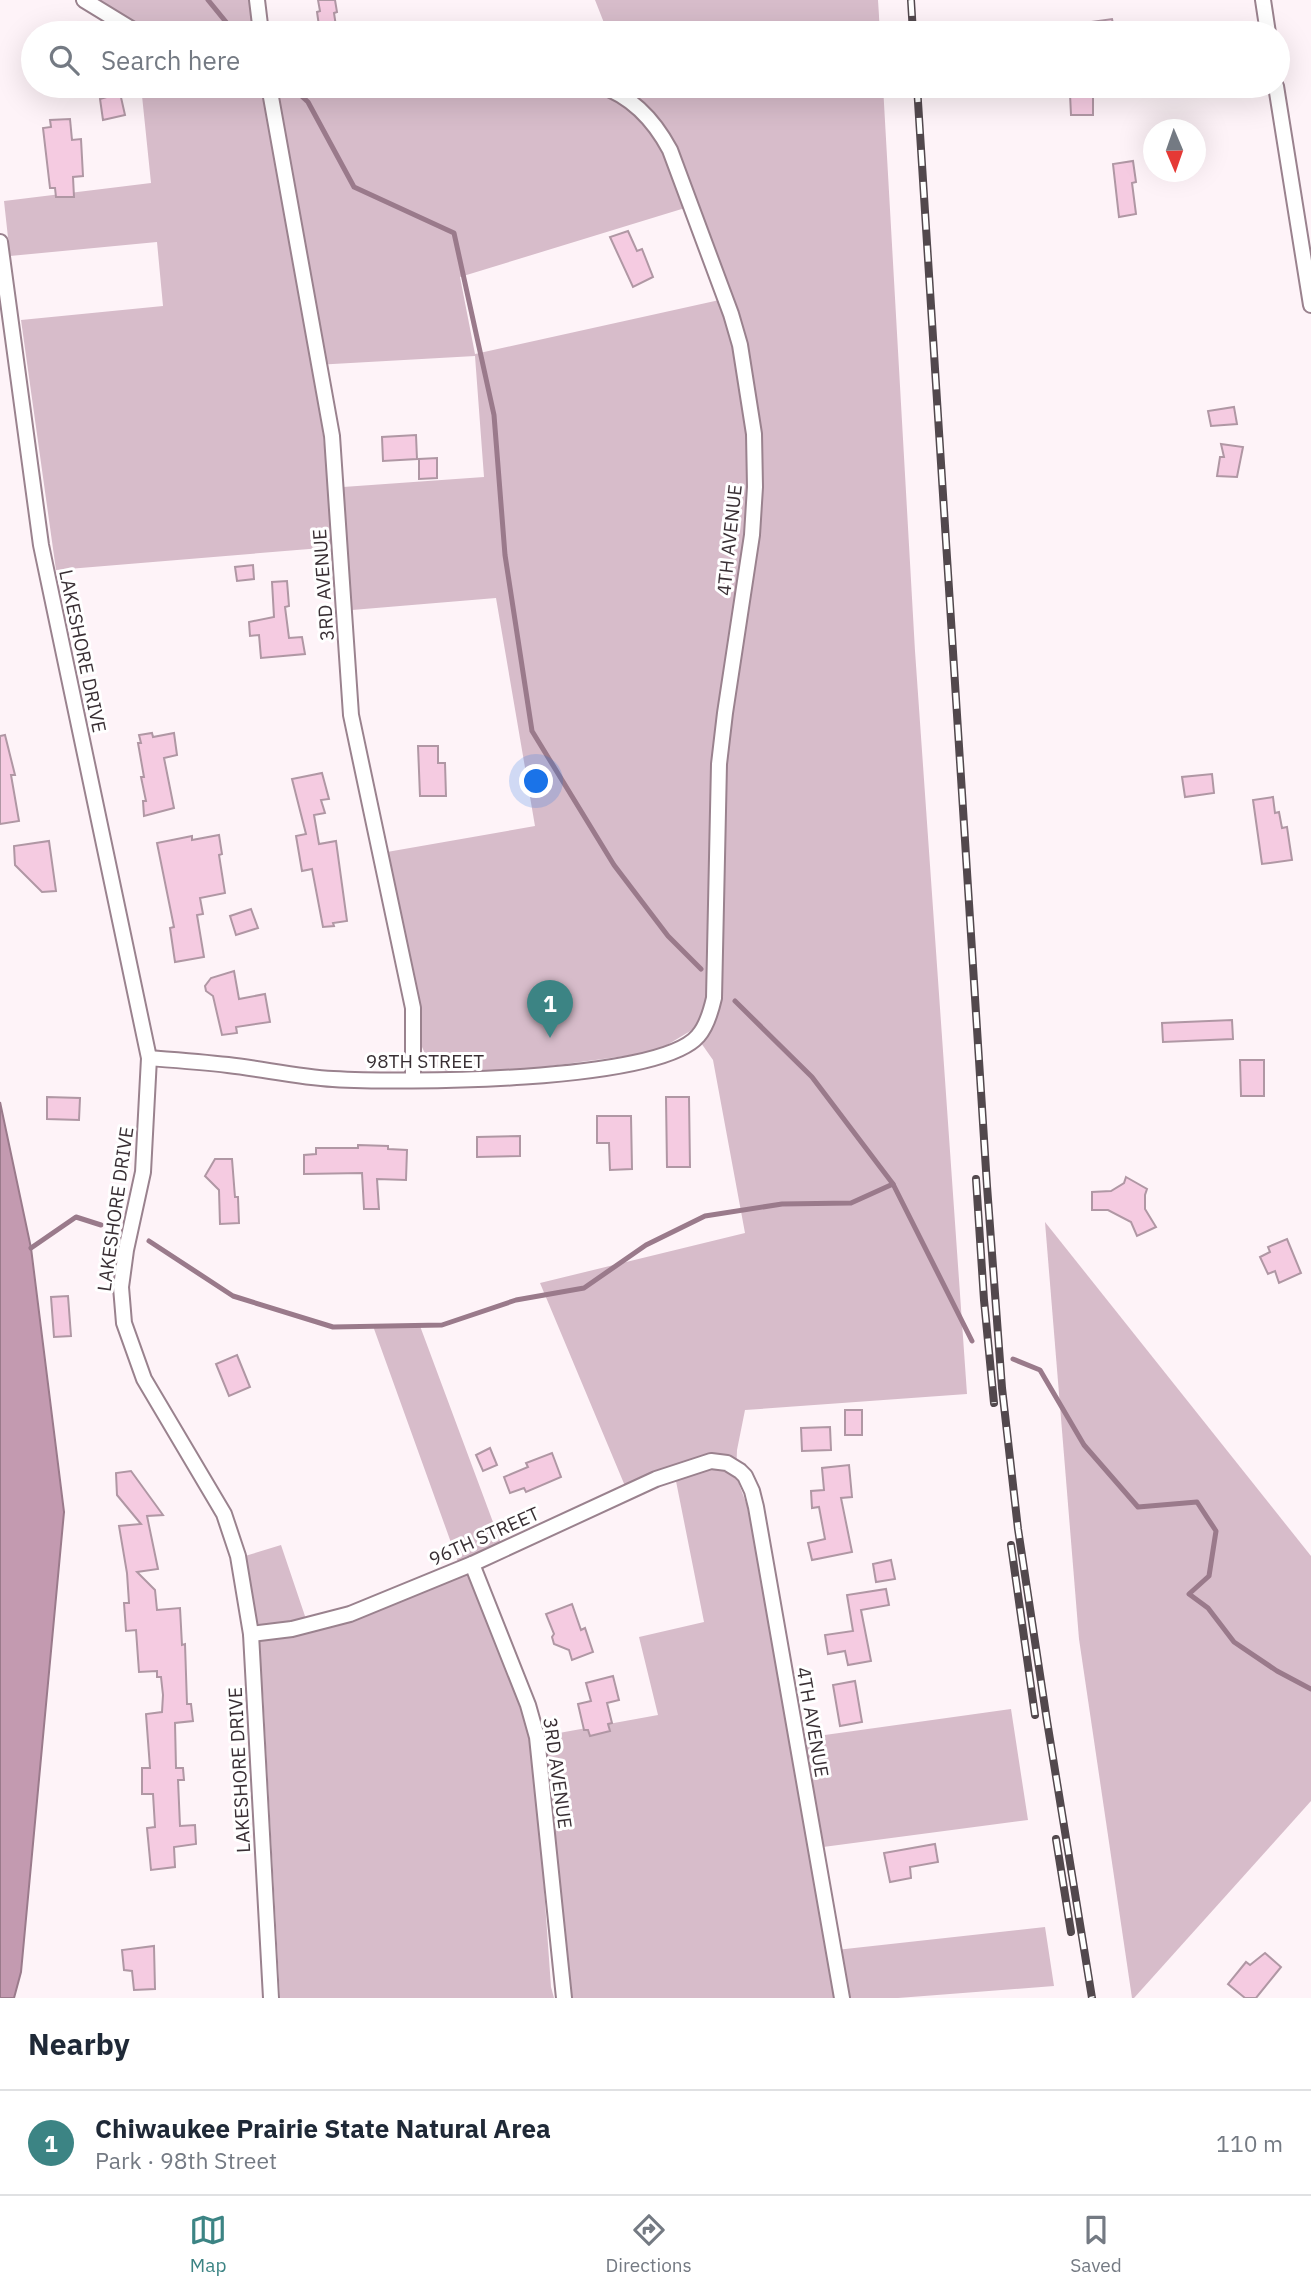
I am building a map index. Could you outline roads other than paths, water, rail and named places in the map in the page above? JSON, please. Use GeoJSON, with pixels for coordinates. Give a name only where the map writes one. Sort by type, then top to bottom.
{"type":"FeatureCollection","features":[{"type":"Feature","properties":{"kind":"street"},"geometry":{"type":"LineString","coordinates":[[84,0],[118,21]]}},
{"type":"Feature","properties":{"kind":"street"},"geometry":{"type":"LineString","coordinates":[[257,0],[260,21]]}},
{"type":"Feature","properties":{"kind":"street"},"geometry":{"type":"LineString","coordinates":[[1263,0],[1266,21]]}},
{"type":"Feature","properties":{"kind":"street","name":"3RD AVENUE"},"geometry":{"type":"LineString","coordinates":[[271,98],[332,436],[351,715],[413,1008],[413,1080]]}},
{"type":"Feature","properties":{"kind":"street","name":"4TH AVENUE"},"geometry":{"type":"LineString","coordinates":[[625,98],[660,131],[670,150],[731,314],[740,345],[754,434],[752,535],[719,764],[714,998],[711,1011],[696,1038]]}},
{"type":"Feature","properties":{"kind":"street"},"geometry":{"type":"LineString","coordinates":[[1278,98],[1311,305]]}},
{"type":"Feature","properties":{"kind":"street","name":"LAKESHORE DRIVE"},"geometry":{"type":"LineString","coordinates":[[0,242],[41,545],[149,1058],[143,1171],[121,1287],[124,1323],[144,1378],[224,1514],[238,1556],[251,1634],[271,1998]]}},
{"type":"Feature","properties":{"kind":"street","name":"98TH STREET"},"geometry":{"type":"LineString","coordinates":[[149,1058],[330,1079],[496,1080],[597,1069],[659,1058],[696,1038]]}},
{"type":"Feature","properties":{"kind":"street","name":"96TH STREET"},"geometry":{"type":"LineString","coordinates":[[251,1634],[292,1629],[350,1614],[472,1564],[656,1479],[711,1461],[727,1462]]}},
{"type":"Feature","properties":{"kind":"street","name":"4TH AVENUE"},"geometry":{"type":"LineString","coordinates":[[727,1462],[745,1476],[756,1507],[842,1998]]}},
{"type":"Feature","properties":{"kind":"street","name":"3RD AVENUE"},"geometry":{"type":"LineString","coordinates":[[472,1564],[528,1705],[537,1737],[564,1998]]}},
{"type":"Feature","properties":{"kind":"waterway"},"geometry":{"type":"LineString","coordinates":[[208,0],[225,21]]}},
{"type":"Feature","properties":{"kind":"waterway"},"geometry":{"type":"LineString","coordinates":[[304,98],[354,187],[454,233],[494,415],[505,555],[532,731],[614,865],[668,936],[701,969]]}},
{"type":"Feature","properties":{"kind":"waterway"},"geometry":{"type":"LineString","coordinates":[[735,1001],[812,1077],[893,1184],[972,1341]]}},
{"type":"Feature","properties":{"kind":"waterway"},"geometry":{"type":"LineString","coordinates":[[149,1241],[233,1296],[333,1327],[442,1325],[516,1300],[584,1288],[646,1245],[705,1216],[782,1204],[851,1203],[893,1184]]}},
{"type":"Feature","properties":{"kind":"waterway"},"geometry":{"type":"LineString","coordinates":[[31,1248],[76,1217],[101,1225]]}},
{"type":"Feature","properties":{"kind":"waterway"},"geometry":{"type":"LineString","coordinates":[[1013,1359],[1040,1370],[1084,1445],[1138,1507],[1197,1502],[1216,1531],[1209,1576],[1189,1594],[1208,1608],[1234,1642],[1277,1671],[1311,1689]]}},
{"type":"Feature","properties":{"kind":"railway"},"geometry":{"type":"LineString","coordinates":[[911,0],[912,21]]}},
{"type":"Feature","properties":{"kind":"railway"},"geometry":{"type":"LineString","coordinates":[[918,98],[1002,1388],[1018,1529],[1092,1998]]}},
{"type":"Feature","properties":{"kind":"railway"},"geometry":{"type":"LineString","coordinates":[[976,1179],[994,1403]]}},
{"type":"Feature","properties":{"kind":"railway"},"geometry":{"type":"LineString","coordinates":[[1011,1545],[1035,1715]]}},
{"type":"Feature","properties":{"kind":"railway"},"geometry":{"type":"LineString","coordinates":[[1056,1839],[1071,1932]]}},
{"type":"Feature","properties":{"kind":"place","name":"Chiwaukee Prairie State Natural Area"},"geometry":{"type":"Point","coordinates":[550,1038]}}]}
